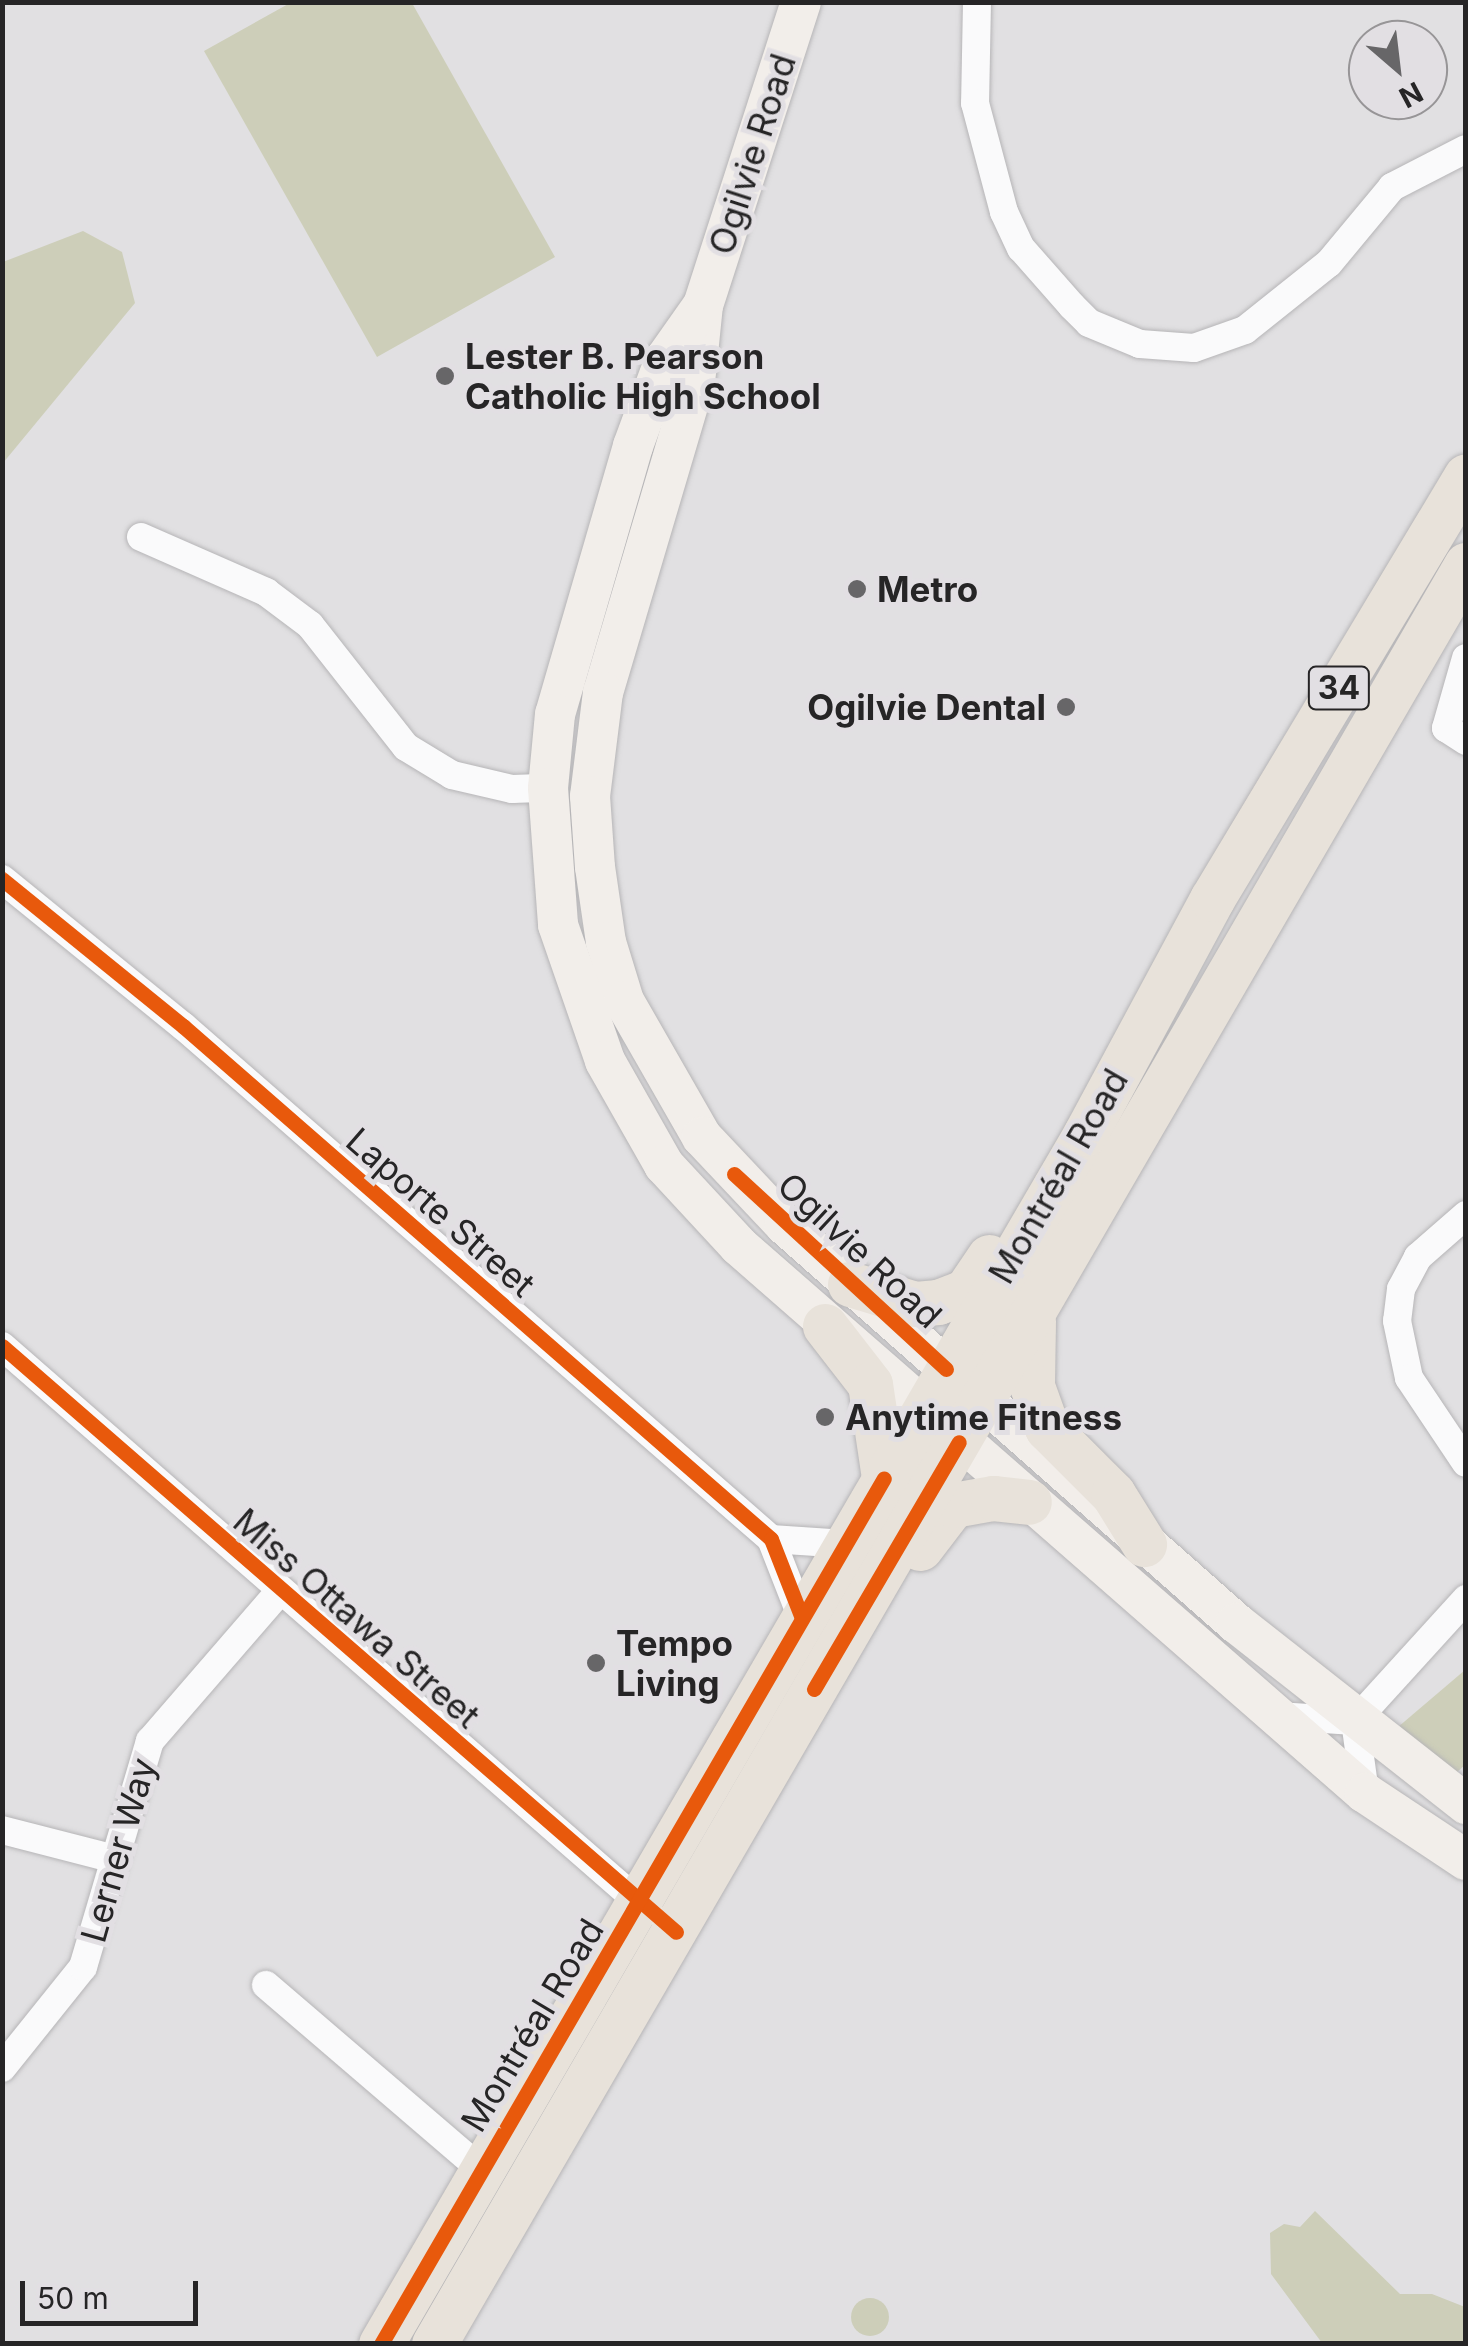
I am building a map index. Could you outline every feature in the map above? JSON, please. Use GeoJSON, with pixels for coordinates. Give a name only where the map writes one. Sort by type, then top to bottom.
{"type":"FeatureCollection","features":[{"type":"Feature","properties":{"kind":"main road","name":"Ogilvie Road"},"geometry":{"type":"LineString","coordinates":[[801,2],[703,305],[695,382],[603,692],[590,786],[594,867],[606,942],[624,1001],[675,1099],[714,1152],[850,1284],[1144,1544],[1355,1721],[1466,1804]]}},
{"type":"Feature","properties":{"kind":"main road","name":"Ogilvie Road"},"geometry":{"type":"LineString","coordinates":[[703,305],[665,359],[588,584],[555,714],[548,788],[558,925],[604,1061],[686,1193],[825,1326],[1365,1793],[1466,1860]]}},
{"type":"Feature","properties":{"kind":"main road","name":"Montréal Road"},"geometry":{"type":"LineString","coordinates":[[381,2344],[1086,1134],[1212,899],[1466,476]]}},
{"type":"Feature","properties":{"kind":"main road","name":"Montréal Road"},"geometry":{"type":"LineString","coordinates":[[434,2344],[1032,1319],[1252,927],[1466,566]]}},
{"type":"Feature","properties":{"kind":"main road"},"geometry":{"type":"LineString","coordinates":[[1212,899],[1252,927]]}},
{"type":"Feature","properties":{"kind":"main road"},"geometry":{"type":"LineString","coordinates":[[850,1284],[915,1304],[953,1299],[1052,1166],[1086,1134]]}},
{"type":"Feature","properties":{"kind":"main road"},"geometry":{"type":"LineString","coordinates":[[1032,1319],[1032,1386],[1047,1428],[1113,1494],[1144,1544]]}},
{"type":"Feature","properties":{"kind":"main road"},"geometry":{"type":"LineString","coordinates":[[825,1326],[870,1384],[884,1478]]}},
{"type":"Feature","properties":{"kind":"main road"},"geometry":{"type":"LineString","coordinates":[[840,1645],[877,1614],[940,1516],[954,1505],[993,1498],[1029,1502]]}},
{"type":"Feature","properties":{"kind":"street"},"geometry":{"type":"LineString","coordinates":[[977,2],[975,103],[1004,212],[1021,248],[1089,323],[1140,344],[1194,348],[1245,330],[1329,262],[1392,187],[1466,149]]}},
{"type":"Feature","properties":{"kind":"street"},"geometry":{"type":"LineString","coordinates":[[141,537],[266,592],[310,625],[406,747],[452,775],[512,789],[548,788]]}},
{"type":"Feature","properties":{"kind":"street"},"geometry":{"type":"LineString","coordinates":[[1466,658],[1446,728],[1466,741]]}},
{"type":"Feature","properties":{"kind":"street","name":"Laporte Street"},"geometry":{"type":"LineString","coordinates":[[2,879],[183,1026],[771,1539],[786,1564],[802,1618]]}},
{"type":"Feature","properties":{"kind":"street"},"geometry":{"type":"LineString","coordinates":[[1466,1215],[1418,1257],[1401,1289],[1397,1322],[1409,1378],[1466,1463]]}},
{"type":"Feature","properties":{"kind":"street","name":"Miss Ottawa Street"},"geometry":{"type":"LineString","coordinates":[[2,1346],[639,1904],[676,1932]]}},
{"type":"Feature","properties":{"kind":"street"},"geometry":{"type":"LineString","coordinates":[[771,1539],[792,1546],[846,1544]]}},
{"type":"Feature","properties":{"kind":"street","name":"Lerner Way"},"geometry":{"type":"LineString","coordinates":[[2,2068],[83,1967],[150,1741],[280,1591]]}},
{"type":"Feature","properties":{"kind":"street"},"geometry":{"type":"LineString","coordinates":[[1355,1721],[1466,1599]]}},
{"type":"Feature","properties":{"kind":"street"},"geometry":{"type":"LineString","coordinates":[[1278,1716],[1355,1721]]}},
{"type":"Feature","properties":{"kind":"street"},"geometry":{"type":"LineString","coordinates":[[1355,1721],[1365,1793]]}},
{"type":"Feature","properties":{"kind":"street"},"geometry":{"type":"LineString","coordinates":[[2,1830],[115,1859]]}},
{"type":"Feature","properties":{"kind":"street"},"geometry":{"type":"LineString","coordinates":[[266,1985],[481,2168]]}},
{"type":"Feature","properties":{"kind":"green space"},"geometry":{"type":"Polygon","coordinates":[[[290,3],[412,3],[555,257],[377,357],[204,51],[290,3]]]}},
{"type":"Feature","properties":{"kind":"green space"},"geometry":{"type":"Polygon","coordinates":[[[83,231],[122,252],[135,303],[3,463],[3,262],[83,231]]]}},
{"type":"Feature","properties":{"kind":"green space"},"geometry":{"type":"Polygon","coordinates":[[[1465,1670],[1465,1765],[1457,1772],[1391,1733],[1465,1670]]]}},
{"type":"Feature","properties":{"kind":"green space"},"geometry":{"type":"Polygon","coordinates":[[[1315,2211],[1400,2294],[1432,2294],[1465,2307],[1465,2343],[1322,2343],[1271,2274],[1270,2233],[1284,2224],[1300,2227],[1315,2211]]]}},
{"type":"Feature","properties":{"kind":"green space"},"geometry":{"type":"Polygon","coordinates":[[[870,2298],[883,2304],[889,2317],[883,2330],[870,2336],[857,2330],[851,2317],[857,2304],[870,2298]]]}},
{"type":"Feature","properties":{"kind":"cycle path"},"geometry":{"type":"LineString","coordinates":[[2,879],[183,1026],[771,1539],[802,1618]]}},
{"type":"Feature","properties":{"kind":"cycle path"},"geometry":{"type":"LineString","coordinates":[[734,1174],[946,1369]]}},
{"type":"Feature","properties":{"kind":"cycle path"},"geometry":{"type":"LineString","coordinates":[[2,1346],[676,1932]]}},
{"type":"Feature","properties":{"kind":"cycle path"},"geometry":{"type":"LineString","coordinates":[[814,1689],[959,1442]]}},
{"type":"Feature","properties":{"kind":"cycle path"},"geometry":{"type":"LineString","coordinates":[[381,2344],[884,1478]]}},
{"type":"Feature","properties":{"kind":"place","name":"Lester B. Pearson Catholic High School"},"geometry":{"type":"Point","coordinates":[445,376]}},
{"type":"Feature","properties":{"kind":"place","name":"Metro"},"geometry":{"type":"Point","coordinates":[857,589]}},
{"type":"Feature","properties":{"kind":"place","name":"Ogilvie Dental"},"geometry":{"type":"Point","coordinates":[1066,707]}},
{"type":"Feature","properties":{"kind":"place","name":"Anytime Fitness"},"geometry":{"type":"Point","coordinates":[825,1417]}},
{"type":"Feature","properties":{"kind":"place","name":"Tempo Living"},"geometry":{"type":"Point","coordinates":[596,1663]}}]}
